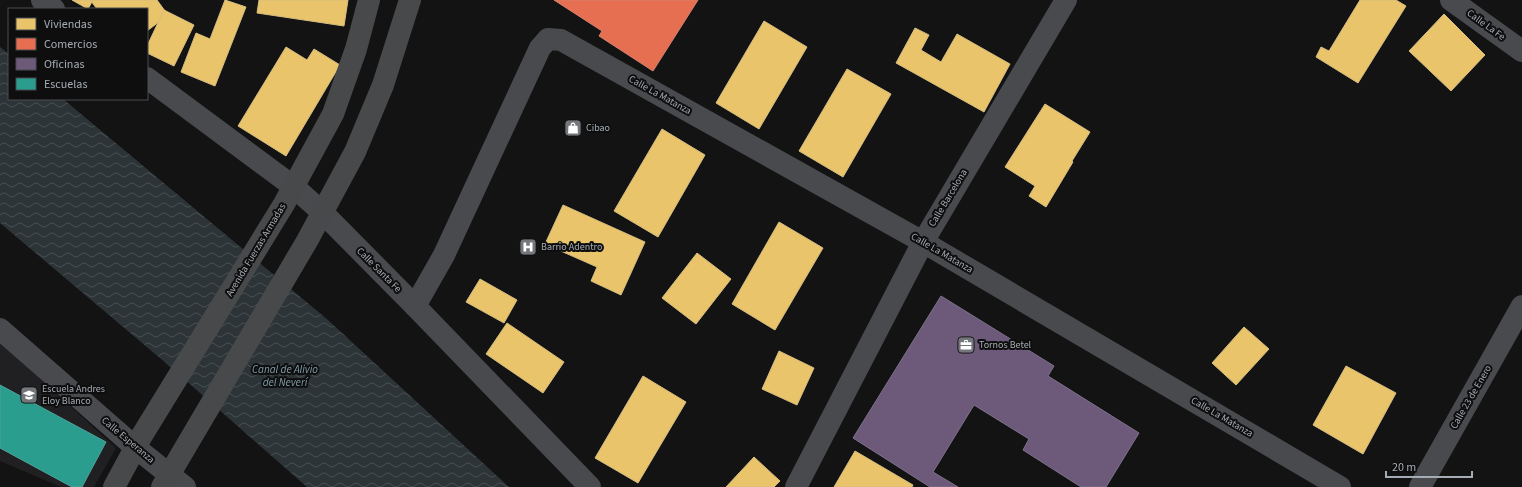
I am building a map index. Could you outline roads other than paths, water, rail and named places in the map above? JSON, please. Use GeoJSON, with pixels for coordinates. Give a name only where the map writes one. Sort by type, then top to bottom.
{"type":"FeatureCollection","features":[{"type":"Feature","properties":{"kind":"street"},"geometry":{"type":"LineString","coordinates":[[42,0],[53,8]]}},
{"type":"Feature","properties":{"kind":"street","name":"Avenida Fuerzas Armadas"},"geometry":{"type":"LineString","coordinates":[[114,487],[138,442],[289,196],[333,114],[356,49],[369,0]]}},
{"type":"Feature","properties":{"kind":"street"},"geometry":{"type":"LineString","coordinates":[[173,477],[323,213],[355,152],[383,85],[410,0]]}},
{"type":"Feature","properties":{"kind":"street","name":"Calle Barcelona"},"geometry":{"type":"LineString","coordinates":[[796,487],[923,242],[1066,0]]}},
{"type":"Feature","properties":{"kind":"street","name":"Calle La Fe"},"geometry":{"type":"LineString","coordinates":[[1451,0],[1522,51]]}},
{"type":"Feature","properties":{"kind":"street","name":"Calle La Matanza"},"geometry":{"type":"LineString","coordinates":[[415,306],[444,254],[540,48],[548,40],[561,40],[923,242],[1340,487]]}},
{"type":"Feature","properties":{"kind":"street","name":"Calle Santa Fe"},"geometry":{"type":"LineString","coordinates":[[148,79],[289,196],[323,213],[590,487]]}},
{"type":"Feature","properties":{"kind":"street","name":"Calle 23 de Enero"},"geometry":{"type":"LineString","coordinates":[[1420,487],[1522,306]]}},
{"type":"Feature","properties":{"kind":"street","name":"Calle Esperanza"},"geometry":{"type":"LineString","coordinates":[[0,329],[138,442],[173,477]]}},
{"type":"Feature","properties":{"kind":"water","name":"Canal de Alivio del Neverí"},"geometry":{"type":"Polygon","coordinates":[[[0,47],[8,53],[8,100],[64,100],[328,320],[509,487],[307,487],[167,364],[0,223],[0,47]]]}},
{"type":"Feature","properties":{"kind":"place","name":"Cibao"},"geometry":{"type":"Point","coordinates":[573,128]}},
{"type":"Feature","properties":{"kind":"place","name":"Barrio Adentro"},"geometry":{"type":"Point","coordinates":[528,247]}},
{"type":"Feature","properties":{"kind":"place","name":"Tornos Betel"},"geometry":{"type":"Point","coordinates":[966,345]}},
{"type":"Feature","properties":{"kind":"place","name":"Escuela Andres Eloy Blanco"},"geometry":{"type":"Point","coordinates":[29,395]}}]}
